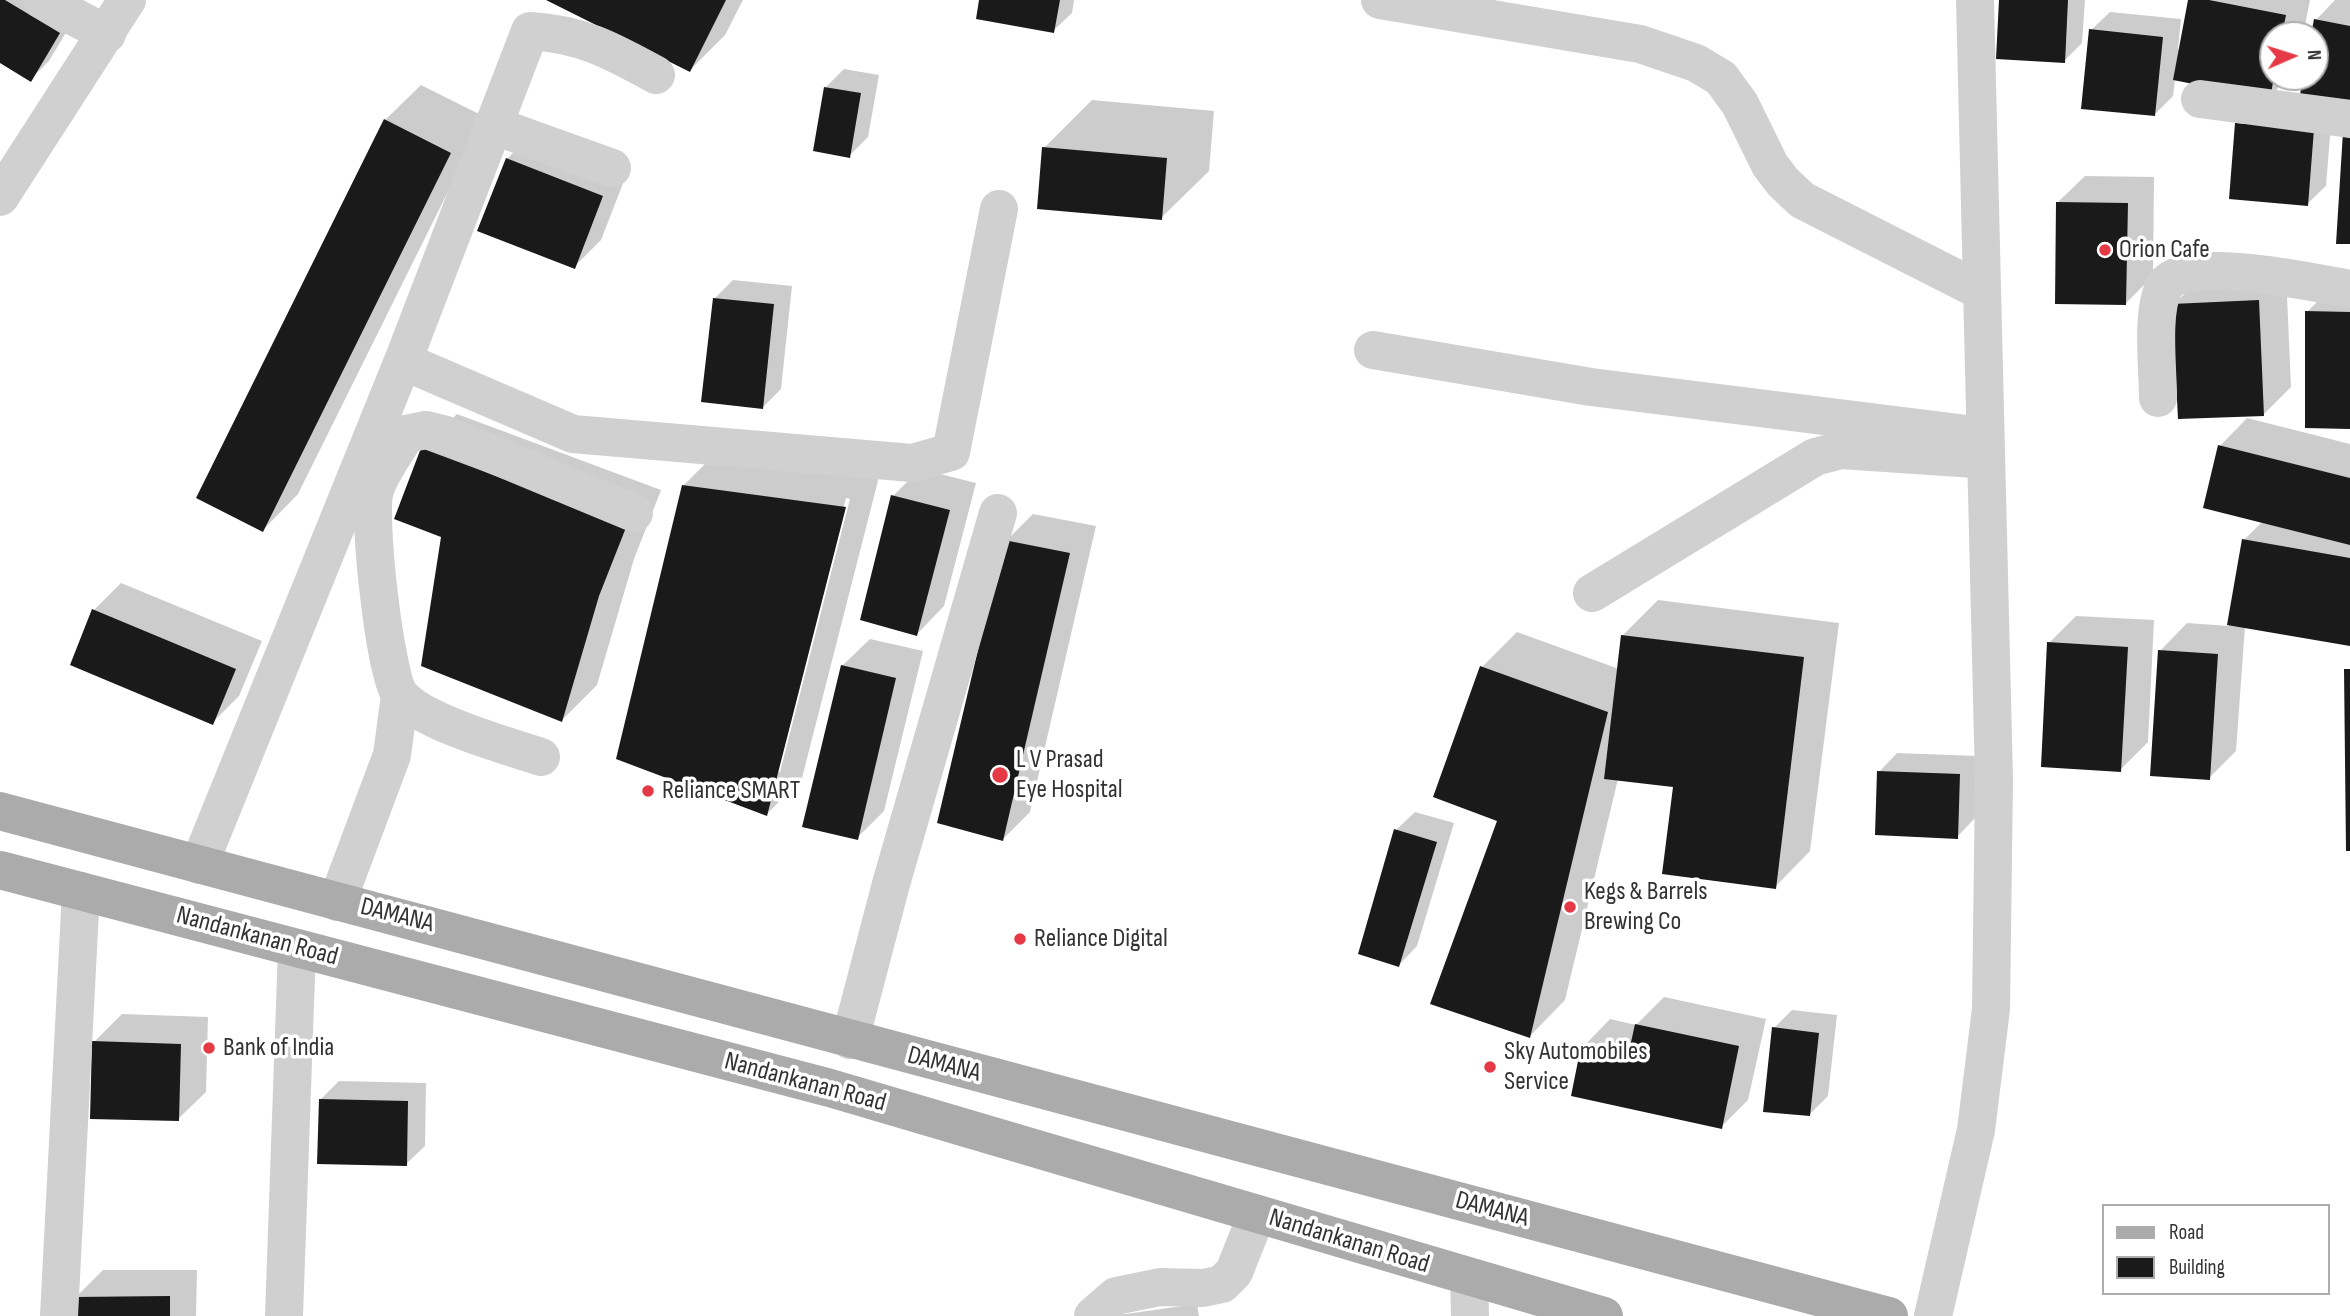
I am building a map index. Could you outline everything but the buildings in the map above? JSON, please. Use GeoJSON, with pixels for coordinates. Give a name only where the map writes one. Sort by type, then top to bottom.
{"type":"FeatureCollection","features":[{"type":"Feature","properties":{"kind":"main road","name":"DAMANA"},"geometry":{"type":"LineString","coordinates":[[0,811],[337,902],[462,932],[850,1040],[1889,1316]]}},
{"type":"Feature","properties":{"kind":"main road","name":"Nandankanan Road"},"geometry":{"type":"LineString","coordinates":[[0,870],[831,1088],[1604,1316]]}},
{"type":"Feature","properties":{"kind":"street"},"geometry":{"type":"LineString","coordinates":[[42,0],[107,34]]}},
{"type":"Feature","properties":{"kind":"street"},"geometry":{"type":"LineString","coordinates":[[0,197],[127,0]]}},
{"type":"Feature","properties":{"kind":"street"},"geometry":{"type":"LineString","coordinates":[[1380,0],[1640,44],[1696,63],[1721,78],[1740,104],[1770,165],[1802,200],[1981,291]]}},
{"type":"Feature","properties":{"kind":"street"},"geometry":{"type":"LineString","coordinates":[[1933,1316],[1976,1130],[1990,1009],[1994,780],[1983,447],[1975,0]]}},
{"type":"Feature","properties":{"kind":"street"},"geometry":{"type":"LineString","coordinates":[[199,865],[403,361],[530,31],[561,33],[595,42],[656,75]]}},
{"type":"Feature","properties":{"kind":"street"},"geometry":{"type":"LineString","coordinates":[[2200,99],[2350,119]]}},
{"type":"Feature","properties":{"kind":"street"},"geometry":{"type":"LineString","coordinates":[[492,125],[612,168]]}},
{"type":"Feature","properties":{"kind":"street"},"geometry":{"type":"LineString","coordinates":[[403,361],[573,434],[912,463],[951,452],[999,209]]}},
{"type":"Feature","properties":{"kind":"street"},"geometry":{"type":"LineString","coordinates":[[2158,398],[2158,309],[2165,285],[2181,273],[2202,270],[2238,273],[2350,289]]}},
{"type":"Feature","properties":{"kind":"street"},"geometry":{"type":"LineString","coordinates":[[1373,350],[1591,387],[1983,447]]}},
{"type":"Feature","properties":{"kind":"street"},"geometry":{"type":"LineString","coordinates":[[337,902],[392,755],[400,695],[386,654],[375,534],[374,491],[406,434],[426,430],[446,435],[634,513]]}},
{"type":"Feature","properties":{"kind":"street"},"geometry":{"type":"LineString","coordinates":[[1592,593],[1815,457],[1841,450],[1983,447]]}},
{"type":"Feature","properties":{"kind":"street"},"geometry":{"type":"LineString","coordinates":[[850,1040],[891,884],[998,513]]}},
{"type":"Feature","properties":{"kind":"street"},"geometry":{"type":"LineString","coordinates":[[400,695],[438,722],[541,757]]}},
{"type":"Feature","properties":{"kind":"street"},"geometry":{"type":"LineString","coordinates":[[60,1316],[81,891]]}},
{"type":"Feature","properties":{"kind":"street"},"geometry":{"type":"LineString","coordinates":[[284,1316],[297,948]]}},
{"type":"Feature","properties":{"kind":"street"},"geometry":{"type":"LineString","coordinates":[[1093,1316],[1116,1296],[1160,1287],[1203,1288],[1222,1284],[1234,1272],[1257,1214]]}},
{"type":"Feature","properties":{"kind":"street"},"geometry":{"type":"LineString","coordinates":[[1469,1277],[1470,1316]]}},
{"type":"Feature","properties":{"kind":"place","name":"Orion Cafe"},"geometry":{"type":"Point","coordinates":[2105,250]}},
{"type":"Feature","properties":{"kind":"place","name":"L V Prasad Eye Hospital"},"geometry":{"type":"Point","coordinates":[1000,775]}},
{"type":"Feature","properties":{"kind":"place","name":"Reliance SMART"},"geometry":{"type":"Point","coordinates":[648,791]}},
{"type":"Feature","properties":{"kind":"place","name":"Kegs & Barrels Brewing Co"},"geometry":{"type":"Point","coordinates":[1570,907]}},
{"type":"Feature","properties":{"kind":"place","name":"Reliance Digital"},"geometry":{"type":"Point","coordinates":[1020,939]}},
{"type":"Feature","properties":{"kind":"place","name":"Bank of India"},"geometry":{"type":"Point","coordinates":[209,1048]}},
{"type":"Feature","properties":{"kind":"place","name":"Sky Automobiles Service"},"geometry":{"type":"Point","coordinates":[1490,1067]}}]}
